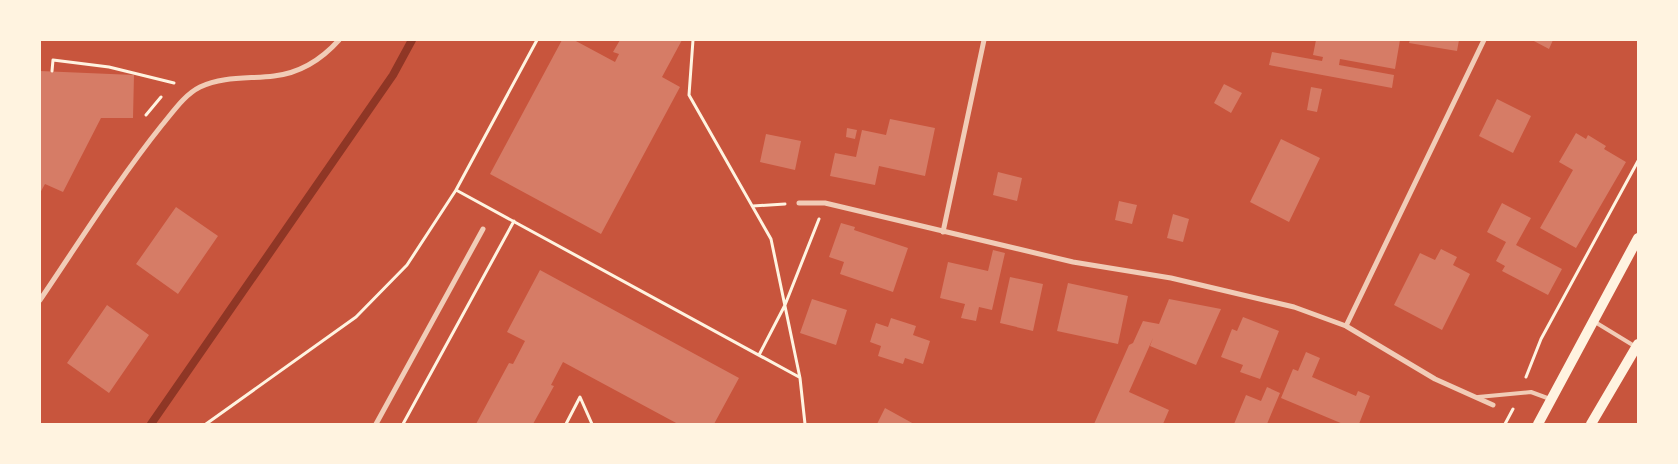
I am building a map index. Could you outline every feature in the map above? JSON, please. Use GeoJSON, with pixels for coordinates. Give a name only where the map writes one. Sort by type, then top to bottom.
{"type":"FeatureCollection","features":[{"type":"Feature","properties":{"kind":"main road"},"geometry":{"type":"LineString","coordinates":[[1538,424],[1638,238]]}},
{"type":"Feature","properties":{"kind":"main road"},"geometry":{"type":"LineString","coordinates":[[1591,424],[1637,345]]}},
{"type":"Feature","properties":{"kind":"street"},"geometry":{"type":"LineString","coordinates":[[40,300],[146,146],[180,103],[199,88],[226,79],[276,76],[304,69],[330,50],[339,40]]}},
{"type":"Feature","properties":{"kind":"street"},"geometry":{"type":"LineString","coordinates":[[943,232],[984,40]]}},
{"type":"Feature","properties":{"kind":"street"},"geometry":{"type":"LineString","coordinates":[[1346,326],[1484,40]]}},
{"type":"Feature","properties":{"kind":"street"},"geometry":{"type":"LineString","coordinates":[[799,203],[825,203],[1073,262],[1171,278],[1294,307],[1346,326],[1435,379],[1493,405]]}},
{"type":"Feature","properties":{"kind":"street"},"geometry":{"type":"LineString","coordinates":[[376,424],[483,229]]}},
{"type":"Feature","properties":{"kind":"lane"},"geometry":{"type":"LineString","coordinates":[[1594,320],[1637,345]]}},
{"type":"Feature","properties":{"kind":"lane"},"geometry":{"type":"LineString","coordinates":[[1476,398],[1531,392],[1551,399]]}},
{"type":"Feature","properties":{"kind":"path"},"geometry":{"type":"LineString","coordinates":[[206,424],[356,317],[407,265],[456,190],[536,40]]}},
{"type":"Feature","properties":{"kind":"path"},"geometry":{"type":"LineString","coordinates":[[693,40],[689,95],[771,239],[800,378],[805,424]]}},
{"type":"Feature","properties":{"kind":"path"},"geometry":{"type":"LineString","coordinates":[[52,71],[53,60],[110,67],[174,83]]}},
{"type":"Feature","properties":{"kind":"path"},"geometry":{"type":"LineString","coordinates":[[1505,424],[1520,393],[1541,338],[1638,161]]}},
{"type":"Feature","properties":{"kind":"path"},"geometry":{"type":"LineString","coordinates":[[456,190],[800,378]]}},
{"type":"Feature","properties":{"kind":"path"},"geometry":{"type":"LineString","coordinates":[[753,206],[799,203]]}},
{"type":"Feature","properties":{"kind":"path"},"geometry":{"type":"LineString","coordinates":[[758,355],[784,306],[825,203]]}},
{"type":"Feature","properties":{"kind":"path"},"geometry":{"type":"LineString","coordinates":[[403,424],[514,221]]}},
{"type":"Feature","properties":{"kind":"path"},"geometry":{"type":"LineString","coordinates":[[566,424],[580,397],[592,424]]}},
{"type":"Feature","properties":{"kind":"building"},"geometry":{"type":"Polygon","coordinates":[[[562,40],[574,40],[615,62],[619,54],[613,52],[620,40],[682,40],[662,77],[680,87],[601,234],[490,174],[562,40]]]}},
{"type":"Feature","properties":{"kind":"building"},"geometry":{"type":"Polygon","coordinates":[[[1316,40],[1400,40],[1395,69],[1340,59],[1339,65],[1394,75],[1392,88],[1269,65],[1272,52],[1322,61],[1323,57],[1313,55],[1316,40]]]}},
{"type":"Feature","properties":{"kind":"building"},"geometry":{"type":"Polygon","coordinates":[[[1410,40],[1459,40],[1457,51],[1409,43],[1410,40]]]}},
{"type":"Feature","properties":{"kind":"building"},"geometry":{"type":"Polygon","coordinates":[[[1532,40],[1553,40],[1549,49],[1532,40]]]}},
{"type":"Feature","properties":{"kind":"building"},"geometry":{"type":"Polygon","coordinates":[[[40,71],[134,75],[133,118],[101,118],[63,192],[45,184],[40,193],[40,71]]]}},
{"type":"Feature","properties":{"kind":"building"},"geometry":{"type":"Polygon","coordinates":[[[1224,84],[1242,93],[1231,113],[1214,103],[1224,84]]]}},
{"type":"Feature","properties":{"kind":"building"},"geometry":{"type":"Polygon","coordinates":[[[1311,87],[1322,89],[1317,112],[1307,110],[1311,87]]]}},
{"type":"Feature","properties":{"kind":"building"},"geometry":{"type":"Polygon","coordinates":[[[1497,99],[1531,116],[1513,153],[1479,136],[1497,99]]]}},
{"type":"Feature","properties":{"kind":"building"},"geometry":{"type":"Polygon","coordinates":[[[890,119],[935,128],[925,176],[879,166],[875,185],[830,176],[835,153],[856,157],[862,130],[886,135],[890,119]]]}},
{"type":"Feature","properties":{"kind":"building"},"geometry":{"type":"Polygon","coordinates":[[[847,128],[857,130],[855,139],[846,137],[847,128]]]}},
{"type":"Feature","properties":{"kind":"building"},"geometry":{"type":"Polygon","coordinates":[[[1576,133],[1586,139],[1588,135],[1606,146],[1604,149],[1626,162],[1576,248],[1540,228],[1573,170],[1559,162],[1576,133]]]}},
{"type":"Feature","properties":{"kind":"building"},"geometry":{"type":"Polygon","coordinates":[[[766,134],[801,141],[795,170],[760,162],[766,134]]]}},
{"type":"Feature","properties":{"kind":"building"},"geometry":{"type":"Polygon","coordinates":[[[1281,139],[1320,158],[1289,222],[1250,202],[1281,139]]]}},
{"type":"Feature","properties":{"kind":"building"},"geometry":{"type":"Polygon","coordinates":[[[998,172],[1022,178],[1017,201],[993,195],[998,172]]]}},
{"type":"Feature","properties":{"kind":"building"},"geometry":{"type":"Polygon","coordinates":[[[1119,201],[1137,205],[1132,224],[1115,220],[1119,201]]]}},
{"type":"Feature","properties":{"kind":"building"},"geometry":{"type":"Polygon","coordinates":[[[1502,203],[1531,218],[1516,245],[1562,269],[1548,295],[1502,271],[1505,266],[1496,261],[1506,242],[1487,232],[1502,203]]]}},
{"type":"Feature","properties":{"kind":"building"},"geometry":{"type":"Polygon","coordinates":[[[176,207],[218,236],[178,294],[136,264],[176,207]]]}},
{"type":"Feature","properties":{"kind":"building"},"geometry":{"type":"Polygon","coordinates":[[[1173,214],[1189,219],[1183,242],[1167,238],[1173,214]]]}},
{"type":"Feature","properties":{"kind":"building"},"geometry":{"type":"Polygon","coordinates":[[[841,223],[855,227],[854,230],[908,248],[893,292],[840,274],[844,262],[829,257],[841,223]]]}},
{"type":"Feature","properties":{"kind":"building"},"geometry":{"type":"Polygon","coordinates":[[[1441,249],[1457,257],[1453,265],[1470,274],[1442,330],[1394,305],[1420,253],[1435,260],[1441,249]]]}},
{"type":"Feature","properties":{"kind":"building"},"geometry":{"type":"Polygon","coordinates":[[[993,250],[1005,253],[992,310],[979,307],[976,321],[961,318],[965,304],[940,298],[948,262],[988,271],[993,250]]]}},
{"type":"Feature","properties":{"kind":"building"},"geometry":{"type":"Polygon","coordinates":[[[540,270],[739,378],[714,424],[678,424],[563,362],[551,385],[554,386],[533,424],[476,424],[509,363],[513,364],[525,341],[507,332],[540,270]]]}},
{"type":"Feature","properties":{"kind":"building"},"geometry":{"type":"Polygon","coordinates":[[[1010,277],[1043,284],[1033,331],[1000,323],[1010,277]]]}},
{"type":"Feature","properties":{"kind":"building"},"geometry":{"type":"Polygon","coordinates":[[[1068,283],[1128,296],[1118,344],[1057,331],[1068,283]]]}},
{"type":"Feature","properties":{"kind":"building"},"geometry":{"type":"Polygon","coordinates":[[[812,299],[847,310],[836,345],[800,333],[812,299]]]}},
{"type":"Feature","properties":{"kind":"building"},"geometry":{"type":"Polygon","coordinates":[[[1169,299],[1221,309],[1196,365],[1150,346],[1153,338],[1129,392],[1169,410],[1163,424],[1094,424],[1129,345],[1133,343],[1143,321],[1159,324],[1169,299]]]}},
{"type":"Feature","properties":{"kind":"building"},"geometry":{"type":"Polygon","coordinates":[[[107,305],[149,335],[109,393],[67,363],[107,305]]]}},
{"type":"Feature","properties":{"kind":"building"},"geometry":{"type":"Polygon","coordinates":[[[1243,317],[1279,331],[1260,379],[1240,372],[1243,365],[1221,357],[1232,329],[1237,331],[1243,317]]]}},
{"type":"Feature","properties":{"kind":"building"},"geometry":{"type":"Polygon","coordinates":[[[891,318],[916,326],[913,335],[930,341],[923,364],[905,358],[903,364],[878,356],[881,346],[870,342],[876,323],[888,327],[891,318]]]}},
{"type":"Feature","properties":{"kind":"building"},"geometry":{"type":"Polygon","coordinates":[[[1306,352],[1320,358],[1312,377],[1356,396],[1358,391],[1370,396],[1359,424],[1343,424],[1281,398],[1293,369],[1298,371],[1306,352]]]}},
{"type":"Feature","properties":{"kind":"building"},"geometry":{"type":"Polygon","coordinates":[[[1267,387],[1280,393],[1267,424],[1234,424],[1246,395],[1261,401],[1267,387]]]}},
{"type":"Feature","properties":{"kind":"building"},"geometry":{"type":"Polygon","coordinates":[[[885,408],[914,424],[877,424],[885,408]]]}},
{"type":"Feature","properties":{"kind":"waterway"},"geometry":{"type":"LineString","coordinates":[[151,424],[393,75],[412,40]]}}]}
